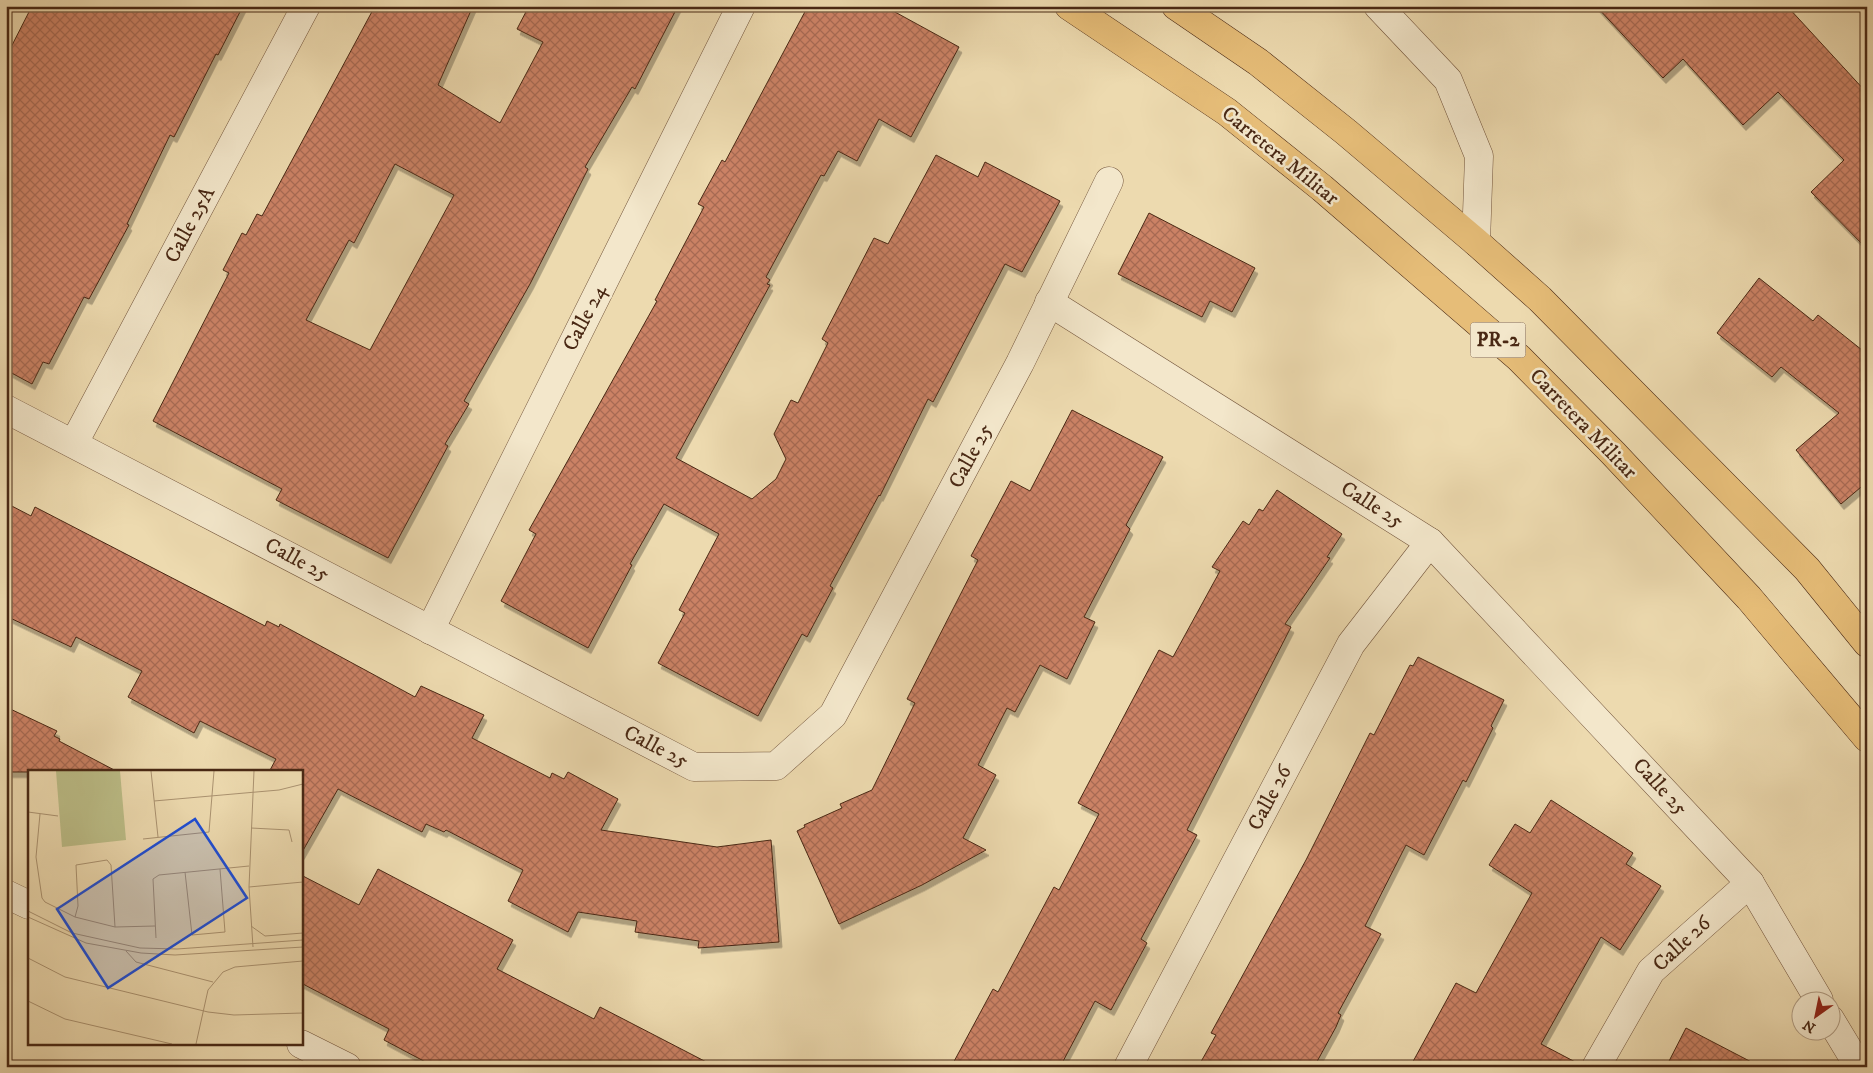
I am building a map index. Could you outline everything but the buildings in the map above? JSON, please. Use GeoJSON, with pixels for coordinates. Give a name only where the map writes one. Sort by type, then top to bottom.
{"type":"FeatureCollection","features":[{"type":"Feature","properties":{"kind":"main road","name":"Carretera Militar"},"geometry":{"type":"LineString","coordinates":[[1070,6],[1234,118],[1322,188],[1519,358],[1614,453],[1750,598],[1867,738]]}},
{"type":"Feature","properties":{"kind":"main road","name":"PR-2"},"geometry":{"type":"LineString","coordinates":[[1176,6],[1265,68],[1346,132],[1476,242],[1547,306],[1807,569],[1867,643]]}},
{"type":"Feature","properties":{"kind":"street","name":"Calle 25A"},"geometry":{"type":"LineString","coordinates":[[74,443],[306,6]]}},
{"type":"Feature","properties":{"kind":"street","name":"Calle 24"},"geometry":{"type":"LineString","coordinates":[[430,630],[741,6]]}},
{"type":"Feature","properties":{"kind":"street"},"geometry":{"type":"LineString","coordinates":[[1378,6],[1448,80],[1479,156],[1476,242]]}},
{"type":"Feature","properties":{"kind":"street"},"geometry":{"type":"LineString","coordinates":[[1049,302],[1109,181]]}},
{"type":"Feature","properties":{"kind":"street","name":"Calle 25"},"geometry":{"type":"LineString","coordinates":[[6,408],[694,767],[776,766],[833,715],[1015,372],[1049,302],[1430,542],[1750,883],[1813,990]]}},
{"type":"Feature","properties":{"kind":"street","name":"Calle 26"},"geometry":{"type":"LineString","coordinates":[[1128,1067],[1351,644],[1430,542]]}},
{"type":"Feature","properties":{"kind":"street","name":"Calle 26"},"geometry":{"type":"LineString","coordinates":[[1596,1067],[1651,971],[1750,883]]}},
{"type":"Feature","properties":{"kind":"street"},"geometry":{"type":"LineString","coordinates":[[6,894],[28,905]]}},
{"type":"Feature","properties":{"kind":"street"},"geometry":{"type":"LineString","coordinates":[[1840,1036],[1859,1067]]}},
{"type":"Feature","properties":{"kind":"street"},"geometry":{"type":"LineString","coordinates":[[302,1044],[347,1067]]}}]}
